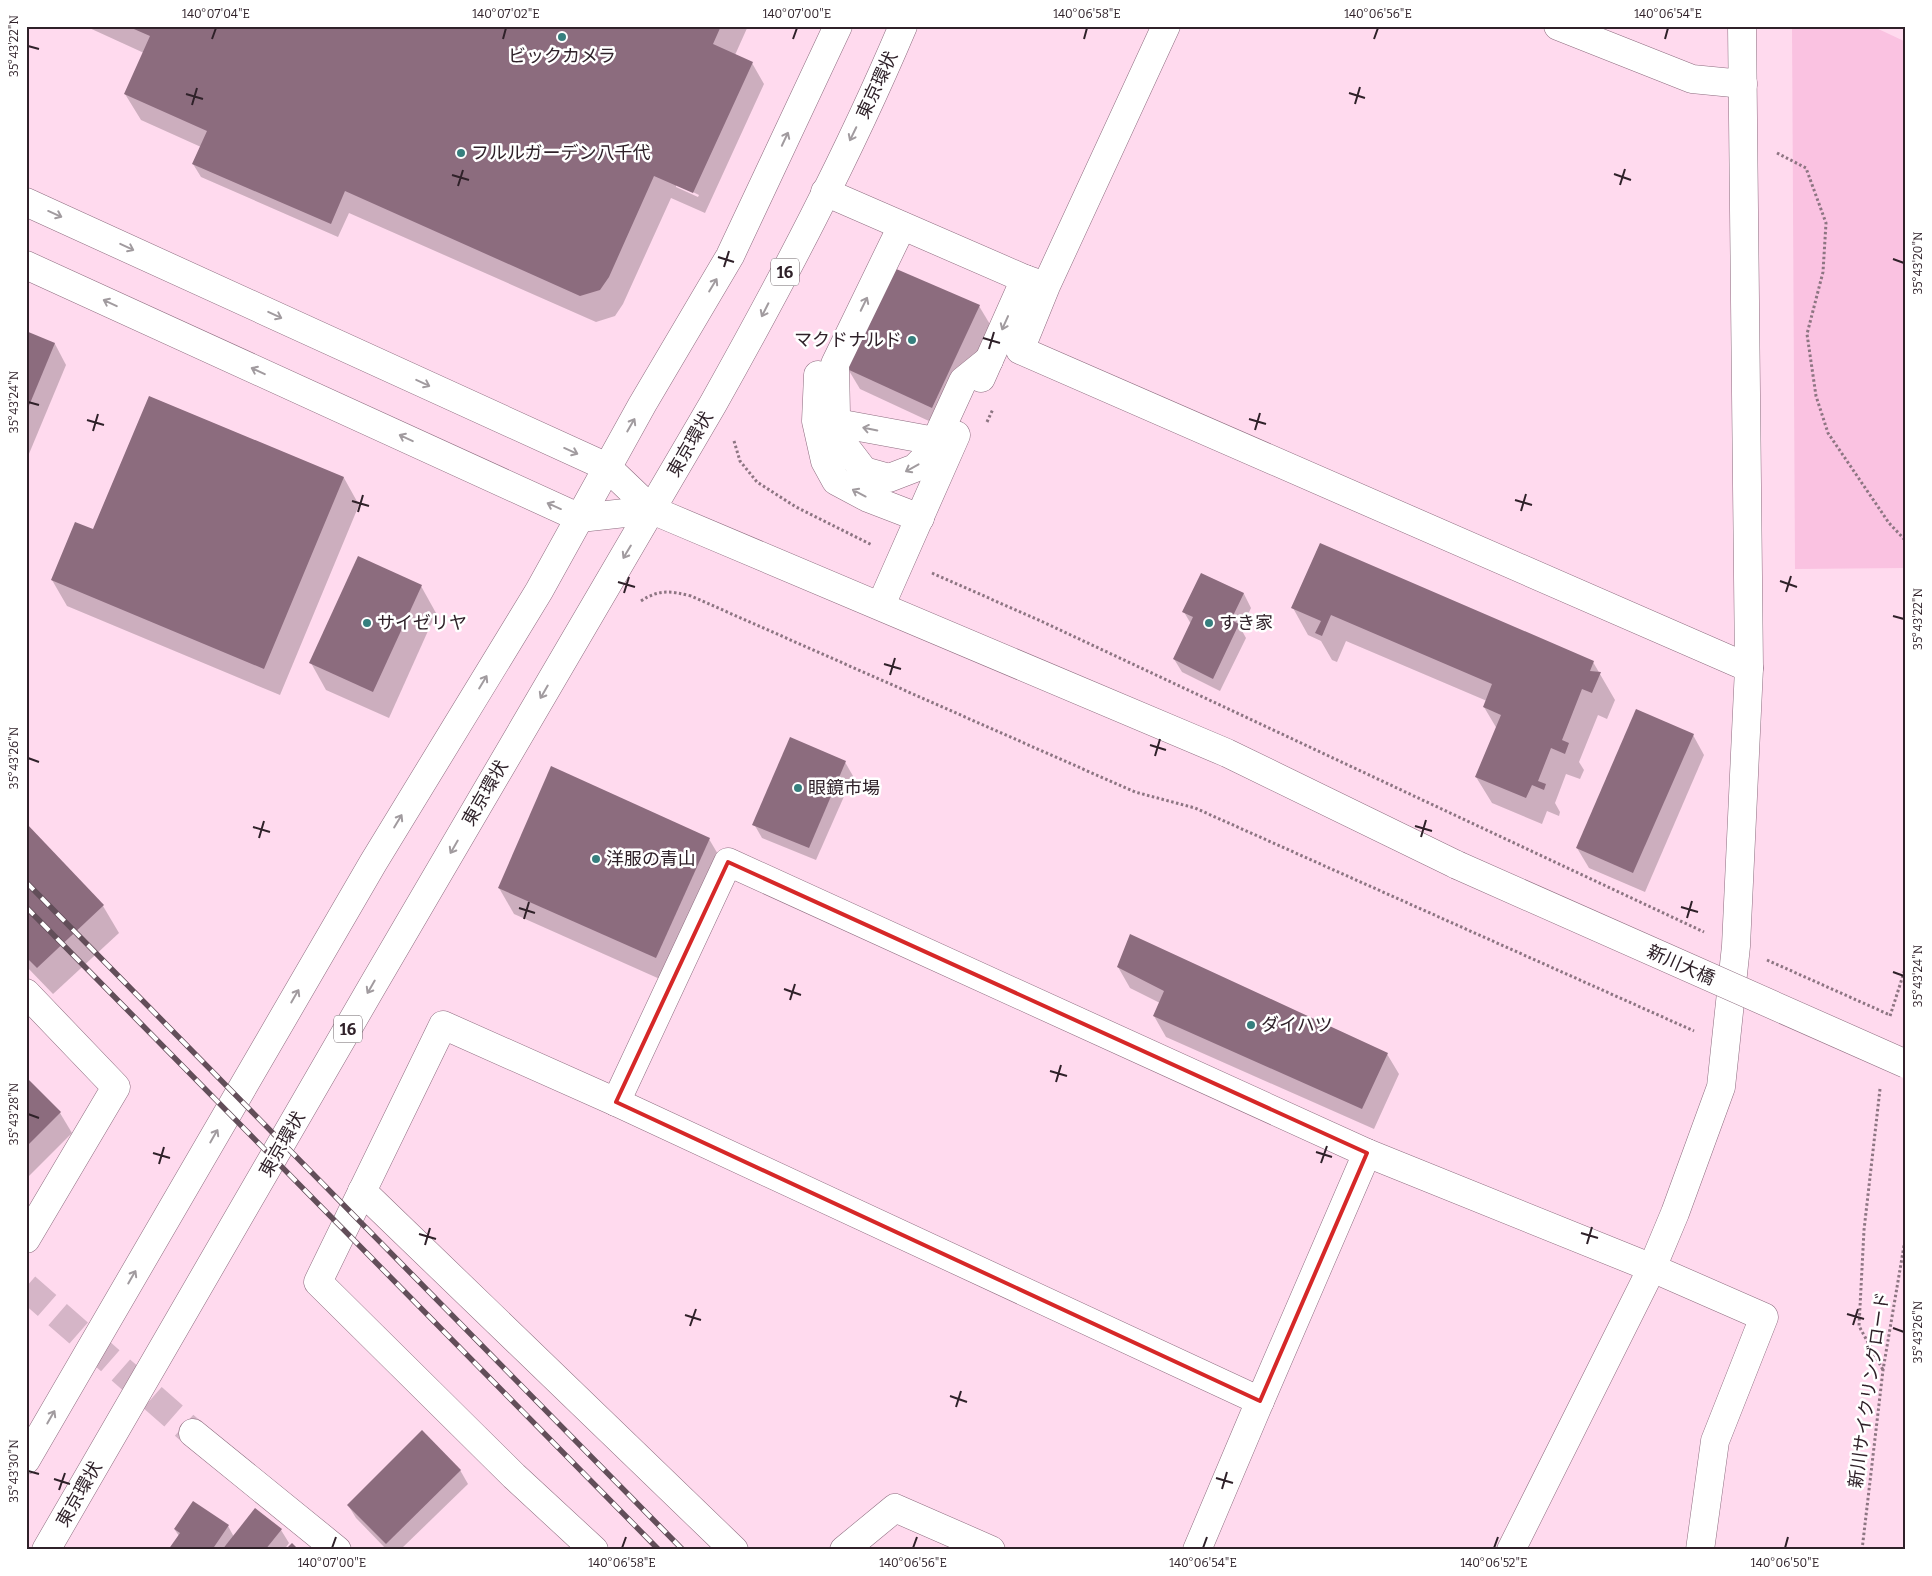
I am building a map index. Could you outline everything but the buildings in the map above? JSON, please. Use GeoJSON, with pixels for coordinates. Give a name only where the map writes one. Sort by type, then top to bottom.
{"type":"FeatureCollection","features":[{"type":"Feature","properties":{"kind":"main road"},"geometry":{"type":"LineString","coordinates":[[26,1460],[368,871],[539,591],[607,467],[730,256],[838,26]]}},
{"type":"Feature","properties":{"kind":"main road","name":"東京環状"},"geometry":{"type":"LineString","coordinates":[[46,1550],[747,344],[825,192],[887,64],[903,26]]}},
{"type":"Feature","properties":{"kind":"main road"},"geometry":{"type":"LineString","coordinates":[[880,605],[989,360],[1036,282],[1166,26]]}},
{"type":"Feature","properties":{"kind":"main road"},"geometry":{"type":"LineString","coordinates":[[1558,26],[1692,79],[1743,84]]}},
{"type":"Feature","properties":{"kind":"main road"},"geometry":{"type":"LineString","coordinates":[[1511,1550],[1652,1268],[1675,1213],[1721,1087],[1736,946],[1749,668],[1742,26]]}},
{"type":"Feature","properties":{"kind":"main road"},"geometry":{"type":"LineString","coordinates":[[825,192],[1036,282]]}},
{"type":"Feature","properties":{"kind":"main road"},"geometry":{"type":"LineString","coordinates":[[26,202],[607,467],[652,510]]}},
{"type":"Feature","properties":{"kind":"main road"},"geometry":{"type":"LineString","coordinates":[[894,222],[835,364],[837,423],[841,441],[864,472],[889,478],[915,468],[930,453],[963,380],[989,360]]}},
{"type":"Feature","properties":{"kind":"main road"},"geometry":{"type":"LineString","coordinates":[[894,222],[822,349],[817,378],[816,421],[825,461],[836,481],[868,498],[920,518]]}},
{"type":"Feature","properties":{"kind":"main road"},"geometry":{"type":"LineString","coordinates":[[26,265],[580,518],[652,510]]}},
{"type":"Feature","properties":{"kind":"main road"},"geometry":{"type":"LineString","coordinates":[[1036,282],[1020,350],[1749,668]]}},
{"type":"Feature","properties":{"kind":"main road"},"geometry":{"type":"LineString","coordinates":[[837,423],[935,441]]}},
{"type":"Feature","properties":{"kind":"main road","name":"新川大橋"},"geometry":{"type":"LineString","coordinates":[[652,510],[1227,753],[1457,865],[1906,1064]]}},
{"type":"Feature","properties":{"kind":"main road"},"geometry":{"type":"LineString","coordinates":[[616,1102],[728,862],[1367,1153],[1652,1268],[1764,1317],[1715,1441],[1700,1550]]}},
{"type":"Feature","properties":{"kind":"main road"},"geometry":{"type":"LineString","coordinates":[[26,993],[116,1087],[26,1239]]}},
{"type":"Feature","properties":{"kind":"main road"},"geometry":{"type":"LineString","coordinates":[[594,1550],[514,1476],[318,1282],[443,1025],[616,1102],[1260,1401]]}},
{"type":"Feature","properties":{"kind":"main road"},"geometry":{"type":"LineString","coordinates":[[1198,1550],[1367,1153]]}},
{"type":"Feature","properties":{"kind":"main road"},"geometry":{"type":"LineString","coordinates":[[362,1191],[734,1550]]}},
{"type":"Feature","properties":{"kind":"main road"},"geometry":{"type":"LineString","coordinates":[[193,1433],[337,1550]]}},
{"type":"Feature","properties":{"kind":"main road"},"geometry":{"type":"LineString","coordinates":[[844,1550],[895,1508],[991,1550]]}},
{"type":"Feature","properties":{"kind":"path"},"geometry":{"type":"LineString","coordinates":[[1744,150],[1771,149],[1806,168],[1826,223],[1823,272],[1807,334],[1816,396],[1828,433],[1890,523],[1906,541]]}},
{"type":"Feature","properties":{"kind":"path"},"geometry":{"type":"LineString","coordinates":[[734,441],[740,461],[757,482],[796,507],[901,560],[1043,622],[1736,946],[1890,1014]]}},
{"type":"Feature","properties":{"kind":"path"},"geometry":{"type":"LineString","coordinates":[[641,601],[652,594],[671,591],[691,596],[1135,792],[1195,808],[1726,1045]]}},
{"type":"Feature","properties":{"kind":"path"},"geometry":{"type":"LineString","coordinates":[[1888,1024],[1906,966]]}},
{"type":"Feature","properties":{"kind":"path"},"geometry":{"type":"LineString","coordinates":[[1881,1080],[1864,1230],[1859,1326],[1883,1370]]}},
{"type":"Feature","properties":{"kind":"path","name":"新川サイクリングロード"},"geometry":{"type":"LineString","coordinates":[[1862,1550],[1883,1370],[1906,1234]]}},
{"type":"Feature","properties":{"kind":"highlighted area"},"geometry":{"type":"Polygon","coordinates":[[[728,862],[1367,1153],[1260,1401],[616,1102],[728,862]]]}},
{"type":"Feature","properties":{"kind":"shaded area"},"geometry":{"type":"Polygon","coordinates":[[[1792,26],[1872,26],[1906,42],[1906,568],[1795,569],[1792,26]]]}},
{"type":"Feature","properties":{"kind":"tunnel"},"geometry":{"type":"LineString","coordinates":[[26,1287],[193,1433]]}},
{"type":"Feature","properties":{"kind":"railway"},"geometry":{"type":"LineString","coordinates":[[26,882],[683,1550]]}},
{"type":"Feature","properties":{"kind":"railway"},"geometry":{"type":"LineString","coordinates":[[26,907],[659,1550]]}},
{"type":"Feature","properties":{"kind":"place","name":"ビックカメラ"},"geometry":{"type":"Point","coordinates":[562,37]}},
{"type":"Feature","properties":{"kind":"place","name":"フルルガーデン八千代"},"geometry":{"type":"Point","coordinates":[461,153]}},
{"type":"Feature","properties":{"kind":"place","name":"マクドナルド"},"geometry":{"type":"Point","coordinates":[912,340]}},
{"type":"Feature","properties":{"kind":"place","name":"サイゼリヤ"},"geometry":{"type":"Point","coordinates":[367,623]}},
{"type":"Feature","properties":{"kind":"place","name":"すき家"},"geometry":{"type":"Point","coordinates":[1209,623]}},
{"type":"Feature","properties":{"kind":"place","name":"眼鏡市場"},"geometry":{"type":"Point","coordinates":[798,788]}},
{"type":"Feature","properties":{"kind":"place","name":"洋服の青山"},"geometry":{"type":"Point","coordinates":[596,859]}},
{"type":"Feature","properties":{"kind":"place","name":"ダイハツ"},"geometry":{"type":"Point","coordinates":[1251,1025]}}]}
